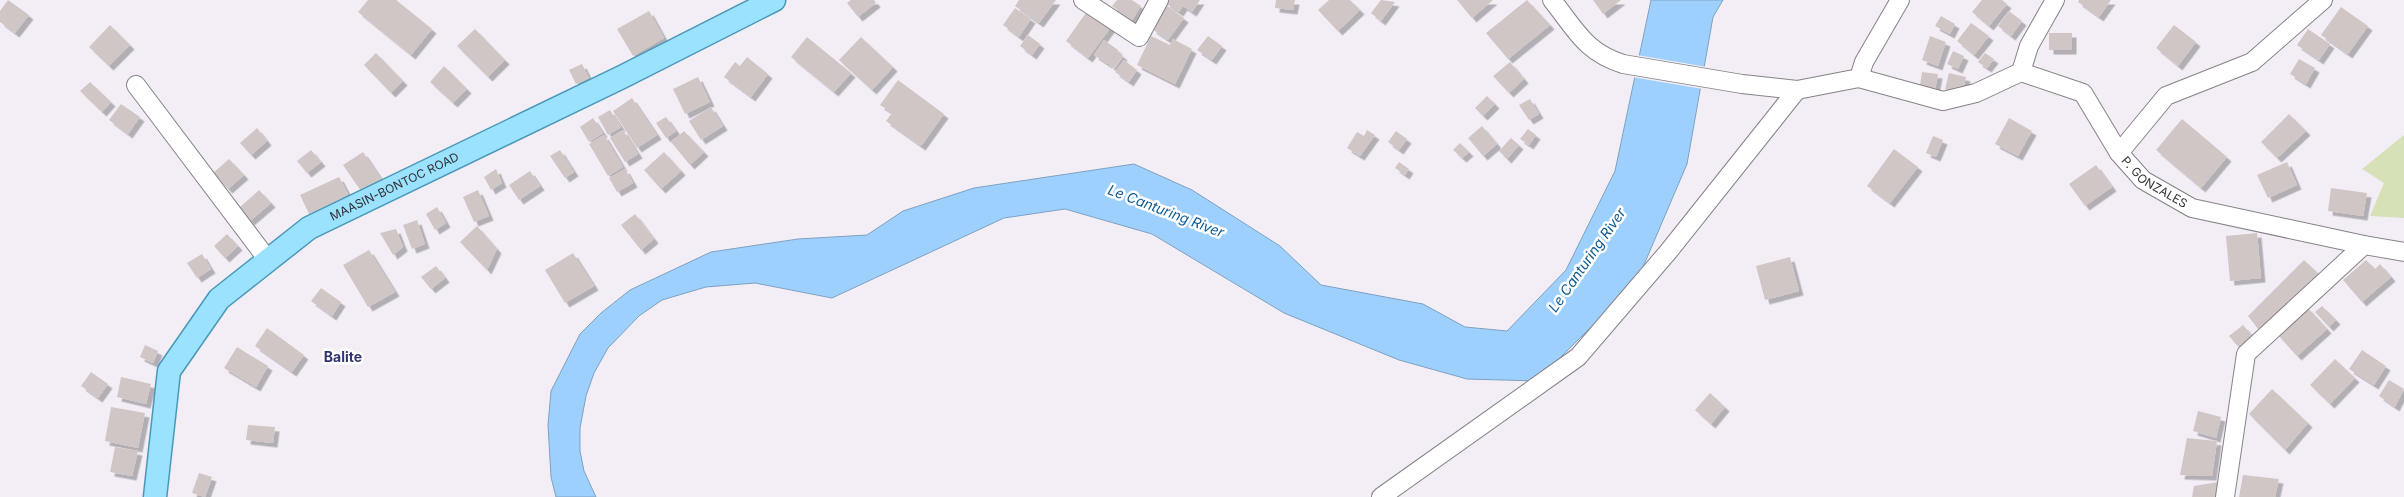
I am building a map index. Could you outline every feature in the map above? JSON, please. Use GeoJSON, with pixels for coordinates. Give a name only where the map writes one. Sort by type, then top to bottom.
{"type":"FeatureCollection","features":[{"type":"Feature","properties":{"kind":"main road","name":"MAASIN-BONTOC ROAD"},"geometry":{"type":"LineString","coordinates":[[155,497],[169,371],[218,299],[309,228],[613,81],[774,0]]}},
{"type":"Feature","properties":{"kind":"street"},"geometry":{"type":"LineString","coordinates":[[1083,0],[1139,37],[1159,0]]}},
{"type":"Feature","properties":{"kind":"street"},"geometry":{"type":"LineString","coordinates":[[1552,0],[1592,50],[1600,56],[1623,64],[1742,84],[1798,90],[1859,78],[1943,101],[1976,93],[2021,72],[2029,46],[2055,0]]}},
{"type":"Feature","properties":{"kind":"street"},"geometry":{"type":"LineString","coordinates":[[1859,78],[1864,62],[1900,0]]}},
{"type":"Feature","properties":{"kind":"street"},"geometry":{"type":"LineString","coordinates":[[2119,153],[2166,96],[2252,62],[2323,0]]}},
{"type":"Feature","properties":{"kind":"street","name":"P. GONZALES"},"geometry":{"type":"LineString","coordinates":[[2021,72],[2083,94],[2119,153],[2143,180],[2192,208],[2404,252]]}},
{"type":"Feature","properties":{"kind":"street"},"geometry":{"type":"LineString","coordinates":[[136,85],[268,260]]}},
{"type":"Feature","properties":{"kind":"street"},"geometry":{"type":"LineString","coordinates":[[1381,497],[1578,356],[1668,252],[1798,90]]}},
{"type":"Feature","properties":{"kind":"street"},"geometry":{"type":"LineString","coordinates":[[2225,497],[2246,354],[2364,245]]}},
{"type":"Feature","properties":{"kind":"green space"},"geometry":{"type":"Polygon","coordinates":[[[2404,135],[2404,218],[2370,216],[2384,183],[2362,169],[2404,135]]]}},
{"type":"Feature","properties":{"kind":"water","name":"Le Canturing River"},"geometry":{"type":"Polygon","coordinates":[[[1651,0],[1723,0],[1713,17],[1687,164],[1637,281],[1537,381],[1467,379],[1399,360],[1284,313],[1152,234],[1065,209],[1004,218],[832,298],[755,283],[706,287],[662,300],[639,316],[608,348],[594,373],[586,396],[580,428],[580,451],[584,471],[596,497],[556,497],[551,477],[548,425],[551,391],[580,334],[601,313],[630,290],[711,252],[798,239],[867,235],[903,211],[974,188],[1134,164],[1192,190],[1280,246],[1321,285],[1423,304],[1465,327],[1507,331],[1566,270],[1615,171],[1651,0]]]}},
{"type":"Feature","properties":{"kind":"pier"},"geometry":{"type":"Polygon","coordinates":[[[1637,55],[1707,67],[1703,89],[1632,77],[1637,55]]]}},
{"type":"Feature","properties":{"kind":"building"},"geometry":{"type":"Polygon","coordinates":[[[8,0],[29,15],[15,33],[0,22],[0,11],[8,0]]]}},
{"type":"Feature","properties":{"kind":"building"},"geometry":{"type":"Polygon","coordinates":[[[368,0],[396,0],[432,29],[411,55],[358,12],[368,0]]]}},
{"type":"Feature","properties":{"kind":"building"},"geometry":{"type":"Polygon","coordinates":[[[851,0],[874,0],[876,3],[858,17],[847,3],[851,0]]]}},
{"type":"Feature","properties":{"kind":"building"},"geometry":{"type":"Polygon","coordinates":[[[1019,0],[1056,0],[1039,23],[1015,6],[1019,0]]]}},
{"type":"Feature","properties":{"kind":"building"},"geometry":{"type":"Polygon","coordinates":[[[1117,0],[1132,0],[1141,6],[1132,20],[1112,6],[1117,0]]]}},
{"type":"Feature","properties":{"kind":"building"},"geometry":{"type":"Polygon","coordinates":[[[1168,0],[1200,0],[1192,12],[1183,6],[1179,12],[1165,3],[1168,0]]]}},
{"type":"Feature","properties":{"kind":"building"},"geometry":{"type":"Polygon","coordinates":[[[1276,0],[1295,0],[1293,10],[1275,8],[1276,0]]]}},
{"type":"Feature","properties":{"kind":"building"},"geometry":{"type":"Polygon","coordinates":[[[1329,0],[1350,0],[1360,10],[1338,31],[1318,10],[1329,0]]]}},
{"type":"Feature","properties":{"kind":"building"},"geometry":{"type":"Polygon","coordinates":[[[1381,0],[1395,2],[1381,21],[1371,13],[1381,0]]]}},
{"type":"Feature","properties":{"kind":"building"},"geometry":{"type":"Polygon","coordinates":[[[1457,0],[1493,0],[1472,18],[1457,0]]]}},
{"type":"Feature","properties":{"kind":"building"},"geometry":{"type":"Polygon","coordinates":[[[1527,0],[1550,25],[1508,59],[1486,33],[1527,0]]]}},
{"type":"Feature","properties":{"kind":"building"},"geometry":{"type":"Polygon","coordinates":[[[1593,0],[1621,0],[1603,14],[1593,0]]]}},
{"type":"Feature","properties":{"kind":"building"},"geometry":{"type":"Polygon","coordinates":[[[1982,0],[2002,0],[2007,4],[1989,26],[1972,12],[1982,0]]]}},
{"type":"Feature","properties":{"kind":"building"},"geometry":{"type":"Polygon","coordinates":[[[2079,0],[2111,0],[2099,17],[2078,2],[2079,0]]]}},
{"type":"Feature","properties":{"kind":"building"},"geometry":{"type":"Polygon","coordinates":[[[1166,5],[1184,18],[1168,40],[1152,29],[1166,5]]]}},
{"type":"Feature","properties":{"kind":"building"},"geometry":{"type":"Polygon","coordinates":[[[2341,7],[2368,26],[2348,54],[2321,35],[2341,7]]]}},
{"type":"Feature","properties":{"kind":"building"},"geometry":{"type":"Polygon","coordinates":[[[1015,8],[1031,19],[1019,37],[1003,25],[1015,8]]]}},
{"type":"Feature","properties":{"kind":"building"},"geometry":{"type":"Polygon","coordinates":[[[1088,10],[1111,27],[1088,58],[1066,41],[1088,10]]]}},
{"type":"Feature","properties":{"kind":"building"},"geometry":{"type":"Polygon","coordinates":[[[649,11],[664,38],[633,56],[617,29],[649,11]]]}},
{"type":"Feature","properties":{"kind":"building"},"geometry":{"type":"Polygon","coordinates":[[[2009,11],[2022,21],[2011,36],[1998,26],[2009,11]]]}},
{"type":"Feature","properties":{"kind":"building"},"geometry":{"type":"Polygon","coordinates":[[[1941,16],[1955,24],[1950,34],[1935,26],[1941,16]]]}},
{"type":"Feature","properties":{"kind":"building"},"geometry":{"type":"Polygon","coordinates":[[[1971,23],[1989,36],[1974,55],[1957,41],[1971,23]]]}},
{"type":"Feature","properties":{"kind":"building"},"geometry":{"type":"Polygon","coordinates":[[[110,25],[130,45],[109,66],[89,47],[110,25]]]}},
{"type":"Feature","properties":{"kind":"building"},"geometry":{"type":"Polygon","coordinates":[[[2174,25],[2196,42],[2178,66],[2156,48],[2174,25]]]}},
{"type":"Feature","properties":{"kind":"building"},"geometry":{"type":"Polygon","coordinates":[[[475,29],[505,60],[488,77],[457,46],[475,29]]]}},
{"type":"Feature","properties":{"kind":"building"},"geometry":{"type":"Polygon","coordinates":[[[2308,29],[2330,44],[2319,60],[2297,45],[2308,29]]]}},
{"type":"Feature","properties":{"kind":"building"},"geometry":{"type":"Polygon","coordinates":[[[2049,33],[2072,33],[2072,50],[2049,50],[2049,33]]]}},
{"type":"Feature","properties":{"kind":"building"},"geometry":{"type":"Polygon","coordinates":[[[1028,35],[1040,44],[1032,55],[1020,46],[1028,35]]]}},
{"type":"Feature","properties":{"kind":"building"},"geometry":{"type":"Polygon","coordinates":[[[1151,36],[1170,45],[1173,39],[1192,49],[1175,84],[1137,65],[1151,36]]]}},
{"type":"Feature","properties":{"kind":"building"},"geometry":{"type":"Polygon","coordinates":[[[1208,36],[1222,46],[1212,60],[1197,50],[1208,36]]]}},
{"type":"Feature","properties":{"kind":"building"},"geometry":{"type":"Polygon","coordinates":[[[1930,36],[1946,42],[1938,66],[1922,60],[1930,36]]]}},
{"type":"Feature","properties":{"kind":"building"},"geometry":{"type":"Polygon","coordinates":[[[807,37],[851,73],[834,92],[791,57],[807,37]]]}},
{"type":"Feature","properties":{"kind":"building"},"geometry":{"type":"Polygon","coordinates":[[[861,37],[893,67],[872,90],[839,60],[861,37]]]}},
{"type":"Feature","properties":{"kind":"building"},"geometry":{"type":"Polygon","coordinates":[[[1104,40],[1118,50],[1108,64],[1094,55],[1104,40]]]}},
{"type":"Feature","properties":{"kind":"building"},"geometry":{"type":"Polygon","coordinates":[[[1953,51],[1964,56],[1958,69],[1947,64],[1953,51]]]}},
{"type":"Feature","properties":{"kind":"building"},"geometry":{"type":"Polygon","coordinates":[[[1118,52],[1123,56],[1115,68],[1109,65],[1118,52]]]}},
{"type":"Feature","properties":{"kind":"building"},"geometry":{"type":"Polygon","coordinates":[[[376,53],[403,81],[391,93],[364,65],[376,53]]]}},
{"type":"Feature","properties":{"kind":"building"},"geometry":{"type":"Polygon","coordinates":[[[1985,53],[1994,59],[1987,68],[1978,62],[1985,53]]]}},
{"type":"Feature","properties":{"kind":"building"},"geometry":{"type":"Polygon","coordinates":[[[747,57],[768,74],[751,97],[724,77],[735,62],[740,66],[747,57]]]}},
{"type":"Feature","properties":{"kind":"building"},"geometry":{"type":"Polygon","coordinates":[[[2299,59],[2315,68],[2306,84],[2290,74],[2299,59]]]}},
{"type":"Feature","properties":{"kind":"building"},"geometry":{"type":"Polygon","coordinates":[[[1124,60],[1137,70],[1129,82],[1115,72],[1124,60]]]}},
{"type":"Feature","properties":{"kind":"building"},"geometry":{"type":"Polygon","coordinates":[[[1510,62],[1524,79],[1509,93],[1493,76],[1510,62]]]}},
{"type":"Feature","properties":{"kind":"building"},"geometry":{"type":"Polygon","coordinates":[[[582,64],[589,78],[576,84],[569,70],[582,64]]]}},
{"type":"Feature","properties":{"kind":"building"},"geometry":{"type":"Polygon","coordinates":[[[444,66],[467,89],[453,103],[430,82],[444,66]]]}},
{"type":"Feature","properties":{"kind":"building"},"geometry":{"type":"Polygon","coordinates":[[[1922,72],[1938,74],[1934,95],[1919,92],[1922,72]]]}},
{"type":"Feature","properties":{"kind":"building"},"geometry":{"type":"Polygon","coordinates":[[[1949,73],[1966,77],[1962,94],[1945,89],[1949,73]]]}},
{"type":"Feature","properties":{"kind":"building"},"geometry":{"type":"Polygon","coordinates":[[[698,77],[710,102],[685,114],[673,89],[698,77]]]}},
{"type":"Feature","properties":{"kind":"building"},"geometry":{"type":"Polygon","coordinates":[[[898,80],[944,114],[921,146],[886,121],[892,113],[880,105],[898,80]]]}},
{"type":"Feature","properties":{"kind":"building"},"geometry":{"type":"Polygon","coordinates":[[[90,82],[111,102],[102,112],[80,91],[90,82]]]}},
{"type":"Feature","properties":{"kind":"building"},"geometry":{"type":"Polygon","coordinates":[[[1487,96],[1495,104],[1483,116],[1475,108],[1487,96]]]}},
{"type":"Feature","properties":{"kind":"building"},"geometry":{"type":"Polygon","coordinates":[[[632,98],[657,135],[637,148],[613,111],[632,98]]]}},
{"type":"Feature","properties":{"kind":"building"},"geometry":{"type":"Polygon","coordinates":[[[1530,99],[1539,114],[1529,120],[1519,105],[1530,99]]]}},
{"type":"Feature","properties":{"kind":"building"},"geometry":{"type":"Polygon","coordinates":[[[121,104],[140,117],[128,134],[109,120],[121,104]]]}},
{"type":"Feature","properties":{"kind":"building"},"geometry":{"type":"Polygon","coordinates":[[[711,107],[723,126],[701,140],[689,121],[711,107]]]}},
{"type":"Feature","properties":{"kind":"building"},"geometry":{"type":"Polygon","coordinates":[[[610,110],[621,127],[608,135],[598,117],[610,110]]]}},
{"type":"Feature","properties":{"kind":"building"},"geometry":{"type":"Polygon","coordinates":[[[2289,114],[2306,131],[2277,158],[2261,142],[2289,114]]]}},
{"type":"Feature","properties":{"kind":"building"},"geometry":{"type":"Polygon","coordinates":[[[666,117],[676,131],[666,138],[656,123],[666,117]]]}},
{"type":"Feature","properties":{"kind":"building"},"geometry":{"type":"Polygon","coordinates":[[[593,118],[603,133],[589,142],[580,127],[593,118]]]}},
{"type":"Feature","properties":{"kind":"building"},"geometry":{"type":"Polygon","coordinates":[[[2009,118],[2032,131],[2018,156],[1995,144],[2009,118]]]}},
{"type":"Feature","properties":{"kind":"building"},"geometry":{"type":"Polygon","coordinates":[[[2182,119],[2227,157],[2201,188],[2156,150],[2182,119]]]}},
{"type":"Feature","properties":{"kind":"building"},"geometry":{"type":"Polygon","coordinates":[[[1482,126],[1497,144],[1483,156],[1468,138],[1482,126]]]}},
{"type":"Feature","properties":{"kind":"building"},"geometry":{"type":"Polygon","coordinates":[[[257,128],[267,141],[251,155],[240,143],[257,128]]]}},
{"type":"Feature","properties":{"kind":"building"},"geometry":{"type":"Polygon","coordinates":[[[1528,129],[1536,135],[1529,145],[1520,139],[1528,129]]]}},
{"type":"Feature","properties":{"kind":"building"},"geometry":{"type":"Polygon","coordinates":[[[623,130],[638,154],[625,162],[610,138],[623,130]]]}},
{"type":"Feature","properties":{"kind":"building"},"geometry":{"type":"Polygon","coordinates":[[[1367,130],[1375,135],[1360,156],[1347,148],[1357,132],[1364,136],[1367,130]]]}},
{"type":"Feature","properties":{"kind":"building"},"geometry":{"type":"Polygon","coordinates":[[[684,131],[704,152],[690,165],[671,142],[684,131]]]}},
{"type":"Feature","properties":{"kind":"building"},"geometry":{"type":"Polygon","coordinates":[[[1396,131],[1407,139],[1399,150],[1388,142],[1396,131]]]}},
{"type":"Feature","properties":{"kind":"building"},"geometry":{"type":"Polygon","coordinates":[[[604,135],[623,167],[608,176],[589,144],[604,135]]]}},
{"type":"Feature","properties":{"kind":"building"},"geometry":{"type":"Polygon","coordinates":[[[1933,136],[1943,140],[1936,157],[1926,153],[1933,136]]]}},
{"type":"Feature","properties":{"kind":"building"},"geometry":{"type":"Polygon","coordinates":[[[1511,138],[1519,145],[1507,159],[1499,151],[1511,138]]]}},
{"type":"Feature","properties":{"kind":"building"},"geometry":{"type":"Polygon","coordinates":[[[1460,143],[1469,152],[1462,158],[1453,150],[1460,143]]]}},
{"type":"Feature","properties":{"kind":"building"},"geometry":{"type":"Polygon","coordinates":[[[1894,149],[1918,167],[1890,203],[1867,186],[1894,149]]]}},
{"type":"Feature","properties":{"kind":"building"},"geometry":{"type":"Polygon","coordinates":[[[311,150],[321,162],[307,173],[297,161],[311,150]]]}},
{"type":"Feature","properties":{"kind":"building"},"geometry":{"type":"Polygon","coordinates":[[[560,150],[574,172],[565,178],[550,156],[560,150]]]}},
{"type":"Feature","properties":{"kind":"building"},"geometry":{"type":"Polygon","coordinates":[[[363,152],[383,182],[363,194],[343,165],[363,152]]]}},
{"type":"Feature","properties":{"kind":"building"},"geometry":{"type":"Polygon","coordinates":[[[664,152],[681,171],[661,189],[644,170],[664,152]]]}},
{"type":"Feature","properties":{"kind":"building"},"geometry":{"type":"Polygon","coordinates":[[[229,159],[244,175],[228,189],[213,173],[229,159]]]}},
{"type":"Feature","properties":{"kind":"building"},"geometry":{"type":"Polygon","coordinates":[[[1399,162],[1409,169],[1405,175],[1395,168],[1399,162]]]}},
{"type":"Feature","properties":{"kind":"building"},"geometry":{"type":"Polygon","coordinates":[[[2287,162],[2297,185],[2268,198],[2257,175],[2287,162]]]}},
{"type":"Feature","properties":{"kind":"building"},"geometry":{"type":"Polygon","coordinates":[[[2096,165],[2112,187],[2085,206],[2069,184],[2096,165]]]}},
{"type":"Feature","properties":{"kind":"building"},"geometry":{"type":"Polygon","coordinates":[[[496,169],[502,183],[491,190],[484,177],[496,169]]]}},
{"type":"Feature","properties":{"kind":"building"},"geometry":{"type":"Polygon","coordinates":[[[625,169],[633,183],[617,192],[609,178],[625,169]]]}},
{"type":"Feature","properties":{"kind":"building"},"geometry":{"type":"Polygon","coordinates":[[[530,171],[540,186],[519,200],[509,185],[530,171]]]}},
{"type":"Feature","properties":{"kind":"building"},"geometry":{"type":"Polygon","coordinates":[[[339,177],[348,194],[335,202],[330,193],[336,206],[311,218],[300,195],[339,177]]]}},
{"type":"Feature","properties":{"kind":"building"},"geometry":{"type":"Polygon","coordinates":[[[2331,188],[2367,193],[2363,216],[2328,211],[2331,188]]]}},
{"type":"Feature","properties":{"kind":"building"},"geometry":{"type":"Polygon","coordinates":[[[259,190],[271,203],[250,221],[239,208],[259,190]]]}},
{"type":"Feature","properties":{"kind":"building"},"geometry":{"type":"Polygon","coordinates":[[[478,190],[489,216],[474,222],[463,197],[478,190]]]}},
{"type":"Feature","properties":{"kind":"building"},"geometry":{"type":"Polygon","coordinates":[[[437,207],[446,223],[435,230],[426,214],[437,207]]]}},
{"type":"Feature","properties":{"kind":"building"},"geometry":{"type":"Polygon","coordinates":[[[635,214],[654,239],[641,250],[621,225],[635,214]]]}},
{"type":"Feature","properties":{"kind":"building"},"geometry":{"type":"Polygon","coordinates":[[[417,220],[425,244],[412,249],[403,225],[417,220]]]}},
{"type":"Feature","properties":{"kind":"building"},"geometry":{"type":"Polygon","coordinates":[[[477,226],[497,249],[487,270],[460,242],[477,226]]]}},
{"type":"Feature","properties":{"kind":"building"},"geometry":{"type":"Polygon","coordinates":[[[396,229],[403,247],[393,255],[380,233],[396,229]]]}},
{"type":"Feature","properties":{"kind":"building"},"geometry":{"type":"Polygon","coordinates":[[[2257,233],[2261,278],[2230,281],[2226,236],[2257,233]]]}},
{"type":"Feature","properties":{"kind":"building"},"geometry":{"type":"Polygon","coordinates":[[[227,234],[238,246],[225,258],[214,246],[227,234]]]}},
{"type":"Feature","properties":{"kind":"building"},"geometry":{"type":"Polygon","coordinates":[[[369,250],[395,292],[368,307],[343,265],[369,250]]]}},
{"type":"Feature","properties":{"kind":"building"},"geometry":{"type":"Polygon","coordinates":[[[573,253],[594,286],[565,303],[545,270],[573,253]]]}},
{"type":"Feature","properties":{"kind":"building"},"geometry":{"type":"Polygon","coordinates":[[[202,254],[211,269],[197,278],[187,263],[202,254]]]}},
{"type":"Feature","properties":{"kind":"building"},"geometry":{"type":"Polygon","coordinates":[[[1790,257],[1799,291],[1765,300],[1756,266],[1790,257]]]}},
{"type":"Feature","properties":{"kind":"building"},"geometry":{"type":"Polygon","coordinates":[[[2304,260],[2322,277],[2262,334],[2248,316],[2304,260]]]}},
{"type":"Feature","properties":{"kind":"building"},"geometry":{"type":"Polygon","coordinates":[[[2366,260],[2375,269],[2380,264],[2391,277],[2362,302],[2343,280],[2366,260]]]}},
{"type":"Feature","properties":{"kind":"building"},"geometry":{"type":"Polygon","coordinates":[[[436,266],[445,278],[431,289],[421,277],[436,266]]]}},
{"type":"Feature","properties":{"kind":"building"},"geometry":{"type":"Polygon","coordinates":[[[321,288],[341,302],[332,316],[311,301],[321,288]]]}},
{"type":"Feature","properties":{"kind":"building"},"geometry":{"type":"Polygon","coordinates":[[[2322,306],[2336,320],[2329,327],[2315,312],[2322,306]]]}},
{"type":"Feature","properties":{"kind":"building"},"geometry":{"type":"Polygon","coordinates":[[[2307,307],[2327,329],[2297,356],[2277,334],[2307,307]]]}},
{"type":"Feature","properties":{"kind":"building"},"geometry":{"type":"Polygon","coordinates":[[[2243,325],[2254,338],[2241,350],[2229,336],[2243,325]]]}},
{"type":"Feature","properties":{"kind":"building"},"geometry":{"type":"Polygon","coordinates":[[[267,328],[304,355],[292,372],[255,346],[267,328]]]}},
{"type":"Feature","properties":{"kind":"building"},"geometry":{"type":"Polygon","coordinates":[[[145,345],[158,351],[153,363],[140,357],[145,345]]]}},
{"type":"Feature","properties":{"kind":"building"},"geometry":{"type":"Polygon","coordinates":[[[237,347],[268,366],[256,387],[224,368],[237,347]]]}},
{"type":"Feature","properties":{"kind":"building"},"geometry":{"type":"Polygon","coordinates":[[[2362,350],[2386,366],[2374,385],[2349,369],[2362,350]]]}},
{"type":"Feature","properties":{"kind":"building"},"geometry":{"type":"Polygon","coordinates":[[[2335,359],[2355,378],[2330,404],[2310,385],[2335,359]]]}},
{"type":"Feature","properties":{"kind":"building"},"geometry":{"type":"Polygon","coordinates":[[[91,372],[108,384],[98,398],[81,386],[91,372]]]}},
{"type":"Feature","properties":{"kind":"building"},"geometry":{"type":"Polygon","coordinates":[[[121,377],[151,384],[146,404],[117,397],[121,377]]]}},
{"type":"Feature","properties":{"kind":"building"},"geometry":{"type":"Polygon","coordinates":[[[2389,380],[2404,389],[2395,407],[2379,396],[2389,380]]]}},
{"type":"Feature","properties":{"kind":"building"},"geometry":{"type":"Polygon","coordinates":[[[2272,389],[2308,423],[2285,450],[2249,414],[2272,389]]]}},
{"type":"Feature","properties":{"kind":"building"},"geometry":{"type":"Polygon","coordinates":[[[1710,393],[1725,407],[1711,424],[1695,410],[1710,393]]]}},
{"type":"Feature","properties":{"kind":"building"},"geometry":{"type":"Polygon","coordinates":[[[111,407],[145,413],[138,448],[105,441],[111,407]]]}},
{"type":"Feature","properties":{"kind":"building"},"geometry":{"type":"Polygon","coordinates":[[[2198,411],[2221,417],[2216,438],[2193,431],[2198,411]]]}},
{"type":"Feature","properties":{"kind":"building"},"geometry":{"type":"Polygon","coordinates":[[[248,425],[275,427],[273,443],[246,440],[248,425]]]}},
{"type":"Feature","properties":{"kind":"building"},"geometry":{"type":"Polygon","coordinates":[[[2187,438],[2217,441],[2212,476],[2180,475],[2187,438]]]}},
{"type":"Feature","properties":{"kind":"building"},"geometry":{"type":"Polygon","coordinates":[[[115,447],[138,451],[132,476],[110,472],[115,447]]]}},
{"type":"Feature","properties":{"kind":"building"},"geometry":{"type":"Polygon","coordinates":[[[199,473],[212,477],[205,497],[192,493],[199,473]]]}},
{"type":"Feature","properties":{"kind":"building"},"geometry":{"type":"Polygon","coordinates":[[[2243,475],[2279,479],[2275,497],[2239,497],[2243,475]]]}},
{"type":"Feature","properties":{"kind":"building"},"geometry":{"type":"Polygon","coordinates":[[[2218,482],[2216,497],[2192,497],[2194,486],[2218,482]]]}},
{"type":"Feature","properties":{"kind":"district","name":"Balite"},"geometry":{"type":"Point","coordinates":[343,357]}}]}
